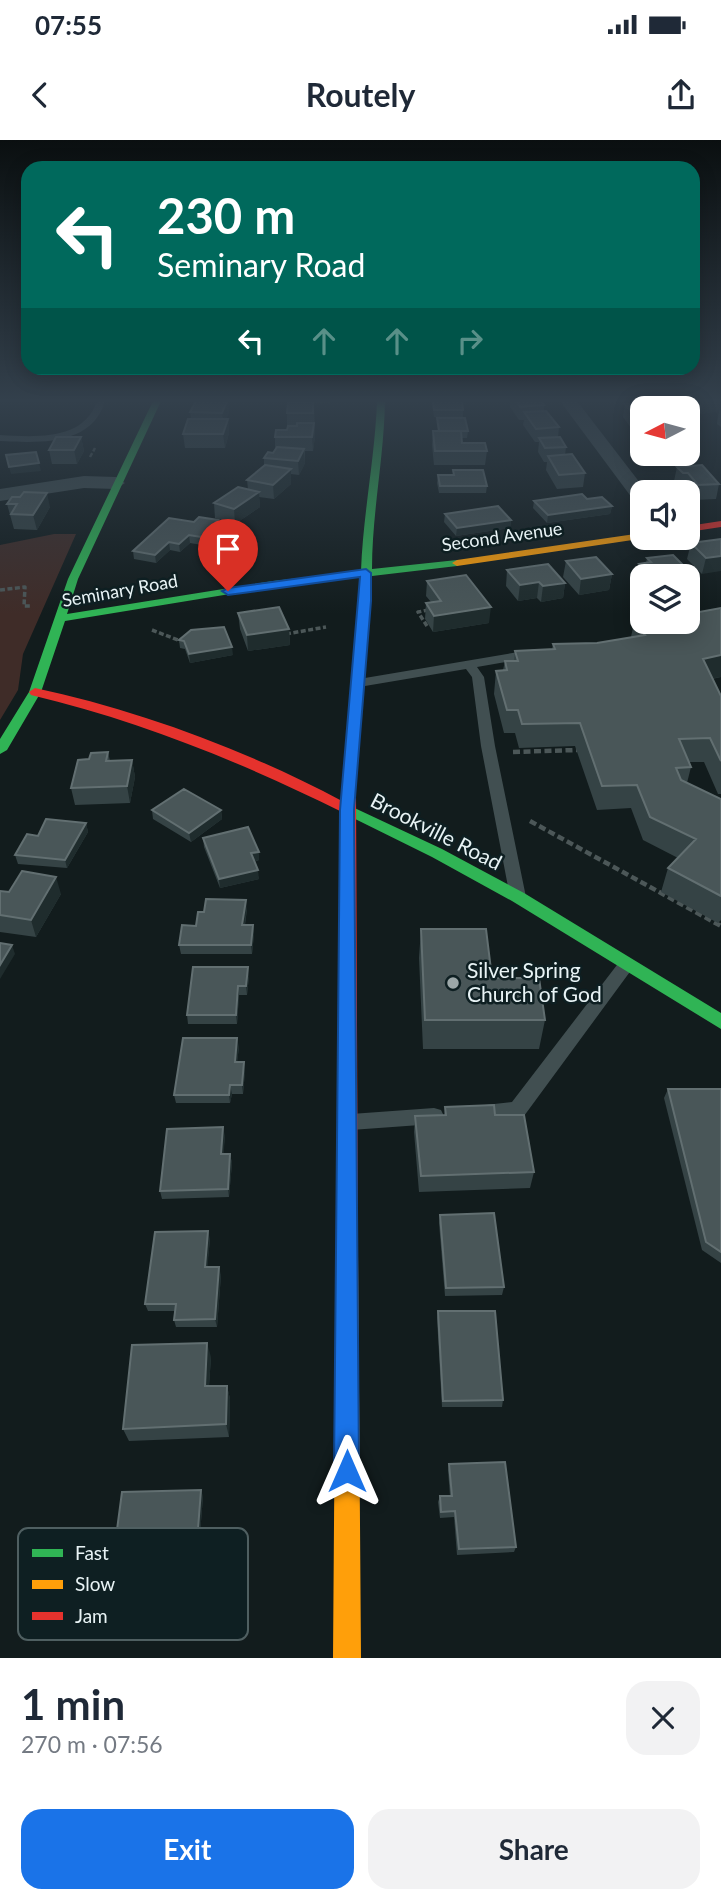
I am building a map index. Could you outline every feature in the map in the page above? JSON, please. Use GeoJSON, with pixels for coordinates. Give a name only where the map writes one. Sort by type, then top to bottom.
{"type":"FeatureCollection","features":[{"type":"Feature","properties":{"kind":"street"},"geometry":{"type":"LineString","coordinates":[[58,619],[121,472]]}},
{"type":"Feature","properties":{"kind":"street"},"geometry":{"type":"LineString","coordinates":[[347,1658],[347,810],[359,683],[367,543],[376,472]]}},
{"type":"Feature","properties":{"kind":"street"},"geometry":{"type":"LineString","coordinates":[[0,495],[84,482],[116,482]]}},
{"type":"Feature","properties":{"kind":"street"},"geometry":{"type":"LineString","coordinates":[[700,527],[721,524]]}},
{"type":"Feature","properties":{"kind":"street","name":"Second Avenue"},"geometry":{"type":"LineString","coordinates":[[366,573],[469,562],[630,538]]}},
{"type":"Feature","properties":{"kind":"street","name":"Seminary Road"},"geometry":{"type":"LineString","coordinates":[[0,750],[35,692],[58,619],[273,584],[366,573]]}},
{"type":"Feature","properties":{"kind":"street","name":"Brookville Road"},"geometry":{"type":"LineString","coordinates":[[35,692],[84,701],[132,716],[303,785],[518,897],[721,1022]]}},
{"type":"Feature","properties":{"kind":"lane"},"geometry":{"type":"LineString","coordinates":[[359,683],[548,651]]}},
{"type":"Feature","properties":{"kind":"lane"},"geometry":{"type":"LineString","coordinates":[[468,664],[478,677],[488,746],[518,897]]}},
{"type":"Feature","properties":{"kind":"lane"},"geometry":{"type":"LineString","coordinates":[[347,1122],[517,1110],[626,965]]}},
{"type":"Feature","properties":{"kind":"path"},"geometry":{"type":"LineString","coordinates":[[0,590],[34,586]]}},
{"type":"Feature","properties":{"kind":"path"},"geometry":{"type":"LineString","coordinates":[[25,587],[24,606],[34,606]]}},
{"type":"Feature","properties":{"kind":"path"},"geometry":{"type":"LineString","coordinates":[[427,626],[418,612],[435,609]]}},
{"type":"Feature","properties":{"kind":"path"},"geometry":{"type":"LineString","coordinates":[[146,625],[157,634],[186,643]]}},
{"type":"Feature","properties":{"kind":"path"},"geometry":{"type":"LineString","coordinates":[[285,634],[326,627]]}},
{"type":"Feature","properties":{"kind":"path"},"geometry":{"type":"LineString","coordinates":[[506,752],[577,750]]}},
{"type":"Feature","properties":{"kind":"path"},"geometry":{"type":"LineString","coordinates":[[520,816],[721,926]]}},
{"type":"Feature","properties":{"kind":"shaded area"},"geometry":{"type":"Polygon","coordinates":[[[54,534],[76,534],[23,654],[18,690],[0,720],[0,545],[54,534]]]}},
{"type":"Feature","properties":{"kind":"building"},"geometry":{"type":"Polygon","coordinates":[[[257,472],[288,472],[273,485],[247,480],[257,472]]]}},
{"type":"Feature","properties":{"kind":"building"},"geometry":{"type":"Polygon","coordinates":[[[453,472],[483,472],[487,486],[440,486],[438,475],[454,475],[453,472]]]}},
{"type":"Feature","properties":{"kind":"building"},"geometry":{"type":"Polygon","coordinates":[[[557,472],[585,473],[559,475],[557,472]]]}},
{"type":"Feature","properties":{"kind":"building"},"geometry":{"type":"Polygon","coordinates":[[[682,472],[708,472],[719,484],[700,485],[700,480],[694,480],[688,473],[682,472]]]}},
{"type":"Feature","properties":{"kind":"building"},"geometry":{"type":"Polygon","coordinates":[[[238,487],[259,492],[234,509],[214,503],[238,487]]]}},
{"type":"Feature","properties":{"kind":"building"},"geometry":{"type":"Polygon","coordinates":[[[24,492],[47,493],[33,515],[11,514],[17,504],[7,504],[12,497],[20,497],[24,492]]]}},
{"type":"Feature","properties":{"kind":"building"},"geometry":{"type":"Polygon","coordinates":[[[582,494],[587,499],[602,497],[612,506],[548,515],[534,501],[582,494]]]}},
{"type":"Feature","properties":{"kind":"building"},"geometry":{"type":"Polygon","coordinates":[[[498,506],[511,520],[457,528],[445,514],[498,506]]]}},
{"type":"Feature","properties":{"kind":"building"},"geometry":{"type":"Polygon","coordinates":[[[199,517],[218,520],[201,537],[189,535],[179,544],[169,542],[155,555],[133,551],[169,518],[194,522],[199,517]]]}},
{"type":"Feature","properties":{"kind":"building"},"geometry":{"type":"Polygon","coordinates":[[[721,539],[721,556],[706,558],[698,550],[700,542],[721,539]]]}},
{"type":"Feature","properties":{"kind":"building"},"geometry":{"type":"Polygon","coordinates":[[[673,555],[682,564],[639,564],[651,562],[647,558],[673,555]]]}},
{"type":"Feature","properties":{"kind":"building"},"geometry":{"type":"Polygon","coordinates":[[[596,557],[612,574],[581,579],[566,561],[596,557]]]}},
{"type":"Feature","properties":{"kind":"building"},"geometry":{"type":"Polygon","coordinates":[[[548,564],[565,583],[543,586],[539,582],[520,585],[507,570],[548,564]]]}},
{"type":"Feature","properties":{"kind":"building"},"geometry":{"type":"Polygon","coordinates":[[[466,575],[491,607],[434,616],[426,603],[441,601],[427,581],[466,575]]]}},
{"type":"Feature","properties":{"kind":"building"},"geometry":{"type":"Polygon","coordinates":[[[279,607],[289,629],[247,635],[238,613],[279,607]]]}},
{"type":"Feature","properties":{"kind":"building"},"geometry":{"type":"Polygon","coordinates":[[[721,608],[721,655],[703,659],[721,696],[721,761],[710,738],[679,739],[691,767],[676,768],[681,780],[721,799],[721,896],[668,868],[696,839],[650,817],[637,785],[602,786],[580,723],[522,724],[518,710],[507,710],[496,671],[507,670],[505,661],[518,661],[515,651],[555,649],[553,644],[597,643],[644,634],[700,634],[700,612],[721,608]]]}},
{"type":"Feature","properties":{"kind":"building"},"geometry":{"type":"Polygon","coordinates":[[[224,627],[232,647],[189,654],[184,641],[179,640],[191,630],[224,627]]]}},
{"type":"Feature","properties":{"kind":"building"},"geometry":{"type":"Polygon","coordinates":[[[108,752],[106,761],[132,760],[127,786],[71,788],[78,760],[89,759],[91,753],[108,752]]]}},
{"type":"Feature","properties":{"kind":"building"},"geometry":{"type":"Polygon","coordinates":[[[184,789],[221,810],[189,833],[152,810],[184,789]]]}},
{"type":"Feature","properties":{"kind":"building"},"geometry":{"type":"Polygon","coordinates":[[[46,819],[86,823],[65,860],[15,855],[27,834],[38,836],[46,819]]]}},
{"type":"Feature","properties":{"kind":"building"},"geometry":{"type":"Polygon","coordinates":[[[248,827],[259,852],[251,853],[258,870],[219,879],[203,838],[248,827]]]}},
{"type":"Feature","properties":{"kind":"building"},"geometry":{"type":"Polygon","coordinates":[[[22,871],[56,877],[31,920],[0,915],[0,891],[9,892],[22,871]]]}},
{"type":"Feature","properties":{"kind":"building"},"geometry":{"type":"Polygon","coordinates":[[[206,899],[246,900],[242,925],[253,925],[251,945],[179,945],[182,925],[196,926],[198,912],[204,912],[206,899]]]}},
{"type":"Feature","properties":{"kind":"building"},"geometry":{"type":"Polygon","coordinates":[[[421,929],[486,929],[492,978],[539,978],[545,1020],[425,1020],[421,929]]]}},
{"type":"Feature","properties":{"kind":"building"},"geometry":{"type":"Polygon","coordinates":[[[0,943],[12,945],[0,965],[0,943]]]}},
{"type":"Feature","properties":{"kind":"building"},"geometry":{"type":"Polygon","coordinates":[[[193,967],[248,967],[246,986],[238,986],[236,1015],[187,1015],[193,967]]]}},
{"type":"Feature","properties":{"kind":"building"},"geometry":{"type":"Polygon","coordinates":[[[183,1038],[237,1038],[235,1062],[244,1062],[242,1085],[230,1085],[229,1095],[174,1095],[183,1038]]]}},
{"type":"Feature","properties":{"kind":"building"},"geometry":{"type":"Polygon","coordinates":[[[668,1089],[721,1089],[721,1252],[706,1242],[668,1089]]]}},
{"type":"Feature","properties":{"kind":"building"},"geometry":{"type":"Polygon","coordinates":[[[494,1105],[495,1115],[524,1115],[534,1172],[421,1176],[415,1116],[446,1115],[445,1107],[494,1105]]]}},
{"type":"Feature","properties":{"kind":"building"},"geometry":{"type":"Polygon","coordinates":[[[223,1127],[221,1154],[230,1154],[228,1189],[160,1191],[167,1129],[223,1127]]]}},
{"type":"Feature","properties":{"kind":"building"},"geometry":{"type":"Polygon","coordinates":[[[494,1213],[504,1287],[446,1288],[440,1215],[494,1213]]]}},
{"type":"Feature","properties":{"kind":"building"},"geometry":{"type":"Polygon","coordinates":[[[208,1231],[205,1267],[219,1267],[215,1319],[174,1320],[176,1304],[145,1304],[155,1232],[208,1231]]]}},
{"type":"Feature","properties":{"kind":"building"},"geometry":{"type":"Polygon","coordinates":[[[438,1311],[495,1311],[503,1400],[443,1401],[438,1311]]]}},
{"type":"Feature","properties":{"kind":"building"},"geometry":{"type":"Polygon","coordinates":[[[207,1343],[205,1386],[227,1386],[226,1424],[123,1429],[132,1345],[207,1343]]]}},
{"type":"Feature","properties":{"kind":"building"},"geometry":{"type":"Polygon","coordinates":[[[505,1462],[516,1547],[459,1549],[455,1511],[441,1512],[440,1496],[452,1496],[449,1464],[505,1462]]]}},
{"type":"Feature","properties":{"kind":"building"},"geometry":{"type":"Polygon","coordinates":[[[201,1490],[198,1528],[117,1528],[122,1492],[201,1490]]]}},
{"type":"Feature","properties":{"kind":"traffic: fast"},"geometry":{"type":"LineString","coordinates":[[0,750],[35,692],[73,579],[124,472]]}},
{"type":"Feature","properties":{"kind":"traffic: fast"},"geometry":{"type":"LineString","coordinates":[[349,789],[366,601],[367,543],[376,472]]}},
{"type":"Feature","properties":{"kind":"traffic: fast"},"geometry":{"type":"LineString","coordinates":[[58,619],[273,584],[457,563]]}},
{"type":"Feature","properties":{"kind":"traffic: fast"},"geometry":{"type":"LineString","coordinates":[[346,809],[437,853],[518,897],[721,1022]]}},
{"type":"Feature","properties":{"kind":"traffic: slow"},"geometry":{"type":"LineString","coordinates":[[457,563],[630,538]]}},
{"type":"Feature","properties":{"kind":"traffic: slow"},"geometry":{"type":"LineString","coordinates":[[347,1255],[347,1658]]}},
{"type":"Feature","properties":{"kind":"traffic: jam"},"geometry":{"type":"LineString","coordinates":[[700,527],[721,524]]}},
{"type":"Feature","properties":{"kind":"traffic: jam"},"geometry":{"type":"LineString","coordinates":[[35,692],[104,709],[170,732],[281,777],[346,809]]}},
{"type":"Feature","properties":{"kind":"traffic: jam"},"geometry":{"type":"LineString","coordinates":[[347,1255],[349,789]]}},
{"type":"Feature","properties":{"kind":"place","name":"Silver Spring Church of God"},"geometry":{"type":"Point","coordinates":[453,983]}},
{"type":"Feature","properties":{"kind":"route"},"geometry":{"type":"LineString","coordinates":[[228,591],[366,573],[366,601],[347,810],[347,1471]]}}]}
